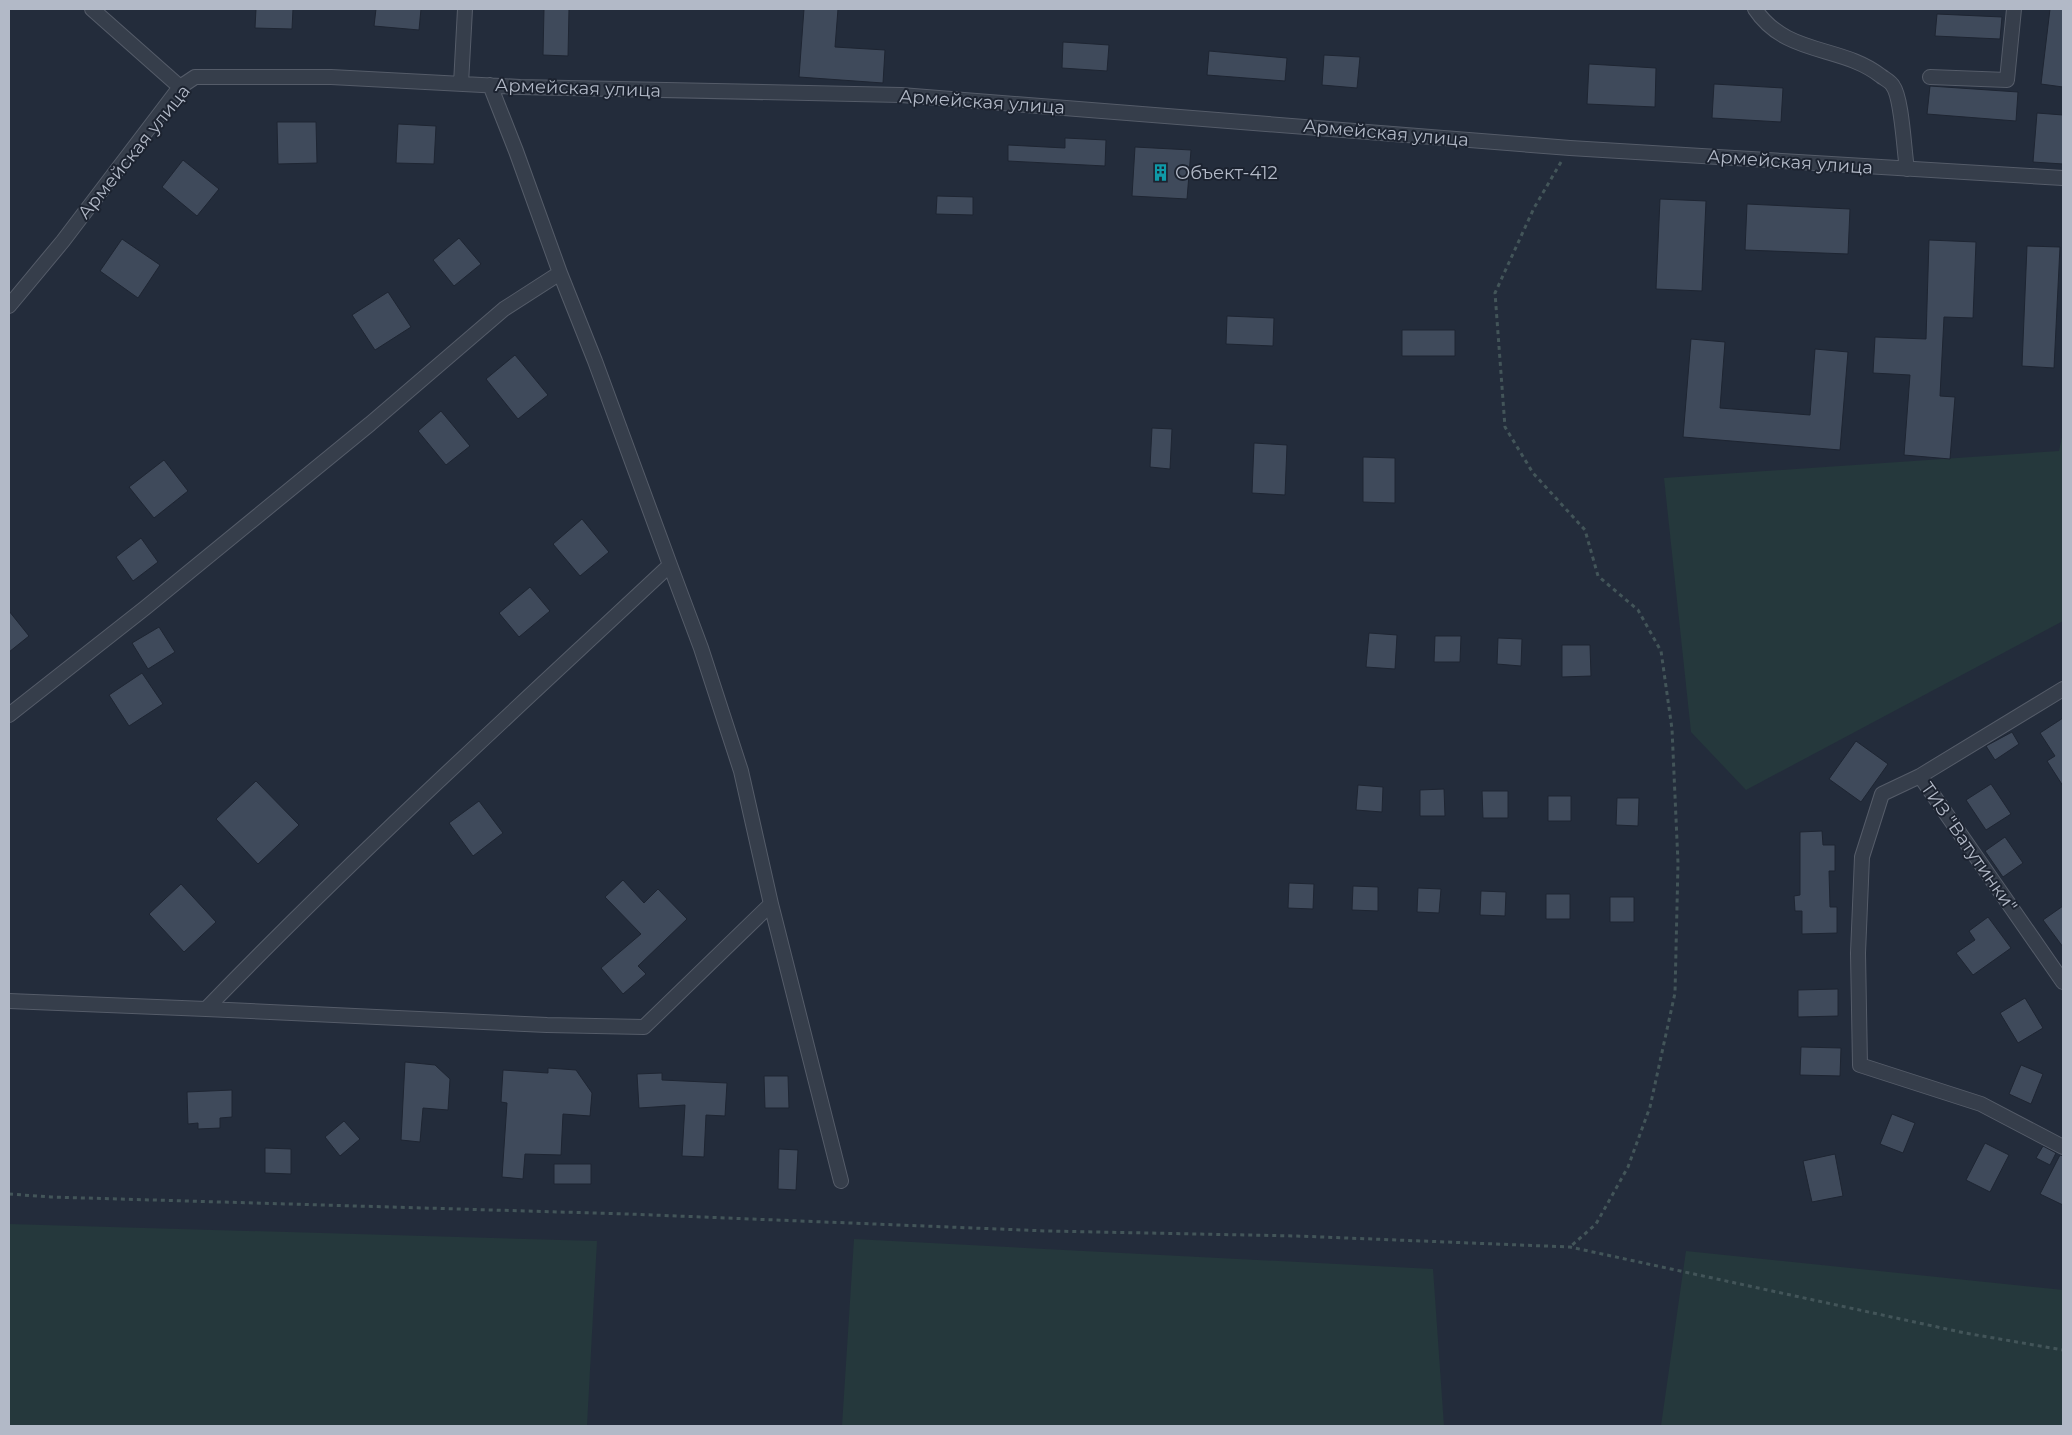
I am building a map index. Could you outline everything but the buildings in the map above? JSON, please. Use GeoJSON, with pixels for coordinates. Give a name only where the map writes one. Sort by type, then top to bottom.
{"type":"FeatureCollection","features":[{"type":"Feature","properties":{"kind":"street"},"geometry":{"type":"LineString","coordinates":[[92,9],[180,87]]}},
{"type":"Feature","properties":{"kind":"street"},"geometry":{"type":"LineString","coordinates":[[461,84],[465,9]]}},
{"type":"Feature","properties":{"kind":"street"},"geometry":{"type":"LineString","coordinates":[[1755,9],[1762,20],[1784,38],[1871,69],[1894,86],[1900,110],[1904,152],[1908,169]]}},
{"type":"Feature","properties":{"kind":"street"},"geometry":{"type":"LineString","coordinates":[[1930,77],[2007,80],[2014,9]]}},
{"type":"Feature","properties":{"kind":"street","name":"Армейская улица"},"geometry":{"type":"LineString","coordinates":[[10,301],[69,233],[180,87],[195,77],[331,76],[490,85],[901,95],[1570,148],[2063,178]]}},
{"type":"Feature","properties":{"kind":"street"},"geometry":{"type":"LineString","coordinates":[[490,85],[560,273],[602,378],[701,648],[742,771],[772,904],[841,1181]]}},
{"type":"Feature","properties":{"kind":"street"},"geometry":{"type":"LineString","coordinates":[[9,715],[145,608],[370,424],[504,309],[560,273]]}},
{"type":"Feature","properties":{"kind":"street"},"geometry":{"type":"LineString","coordinates":[[206,1009],[261,952],[364,852],[670,565]]}},
{"type":"Feature","properties":{"kind":"street","name":"ТИЗ \"Ватутинки\""},"geometry":{"type":"LineString","coordinates":[[2063,689],[1920,776],[2063,982]]}},
{"type":"Feature","properties":{"kind":"street"},"geometry":{"type":"LineString","coordinates":[[1920,776],[1882,794],[1862,857],[1858,953],[1860,1066],[1981,1104],[2063,1147]]}},
{"type":"Feature","properties":{"kind":"street"},"geometry":{"type":"LineString","coordinates":[[9,1001],[644,1027],[772,904]]}},
{"type":"Feature","properties":{"kind":"path"},"geometry":{"type":"LineString","coordinates":[[1570,148],[1534,208],[1495,293],[1505,427],[1533,473],[1585,530],[1598,576],[1638,610],[1661,651],[1672,729],[1678,863],[1675,993],[1650,1107],[1628,1167],[1596,1224],[1570,1247]]}},
{"type":"Feature","properties":{"kind":"path"},"geometry":{"type":"LineString","coordinates":[[9,1194],[51,1197],[618,1214],[1047,1230],[1297,1236],[1570,1247],[1965,1333],[2063,1350]]}},
{"type":"Feature","properties":{"kind":"green space"},"geometry":{"type":"Polygon","coordinates":[[[2063,432],[2063,621],[1746,790],[1691,732],[1664,478],[2059,451],[2063,432]]]}},
{"type":"Feature","properties":{"kind":"green space"},"geometry":{"type":"Polygon","coordinates":[[[9,1224],[597,1241],[587,1426],[9,1426],[9,1224]]]}},
{"type":"Feature","properties":{"kind":"green space"},"geometry":{"type":"Polygon","coordinates":[[[854,1239],[1433,1269],[1444,1426],[842,1426],[854,1239]]]}},
{"type":"Feature","properties":{"kind":"green space"},"geometry":{"type":"Polygon","coordinates":[[[1686,1251],[2063,1290],[2063,1426],[1661,1426],[1686,1251]]]}},
{"type":"Feature","properties":{"kind":"place","name":"Объект-412"},"geometry":{"type":"Point","coordinates":[1161,173]}}]}
